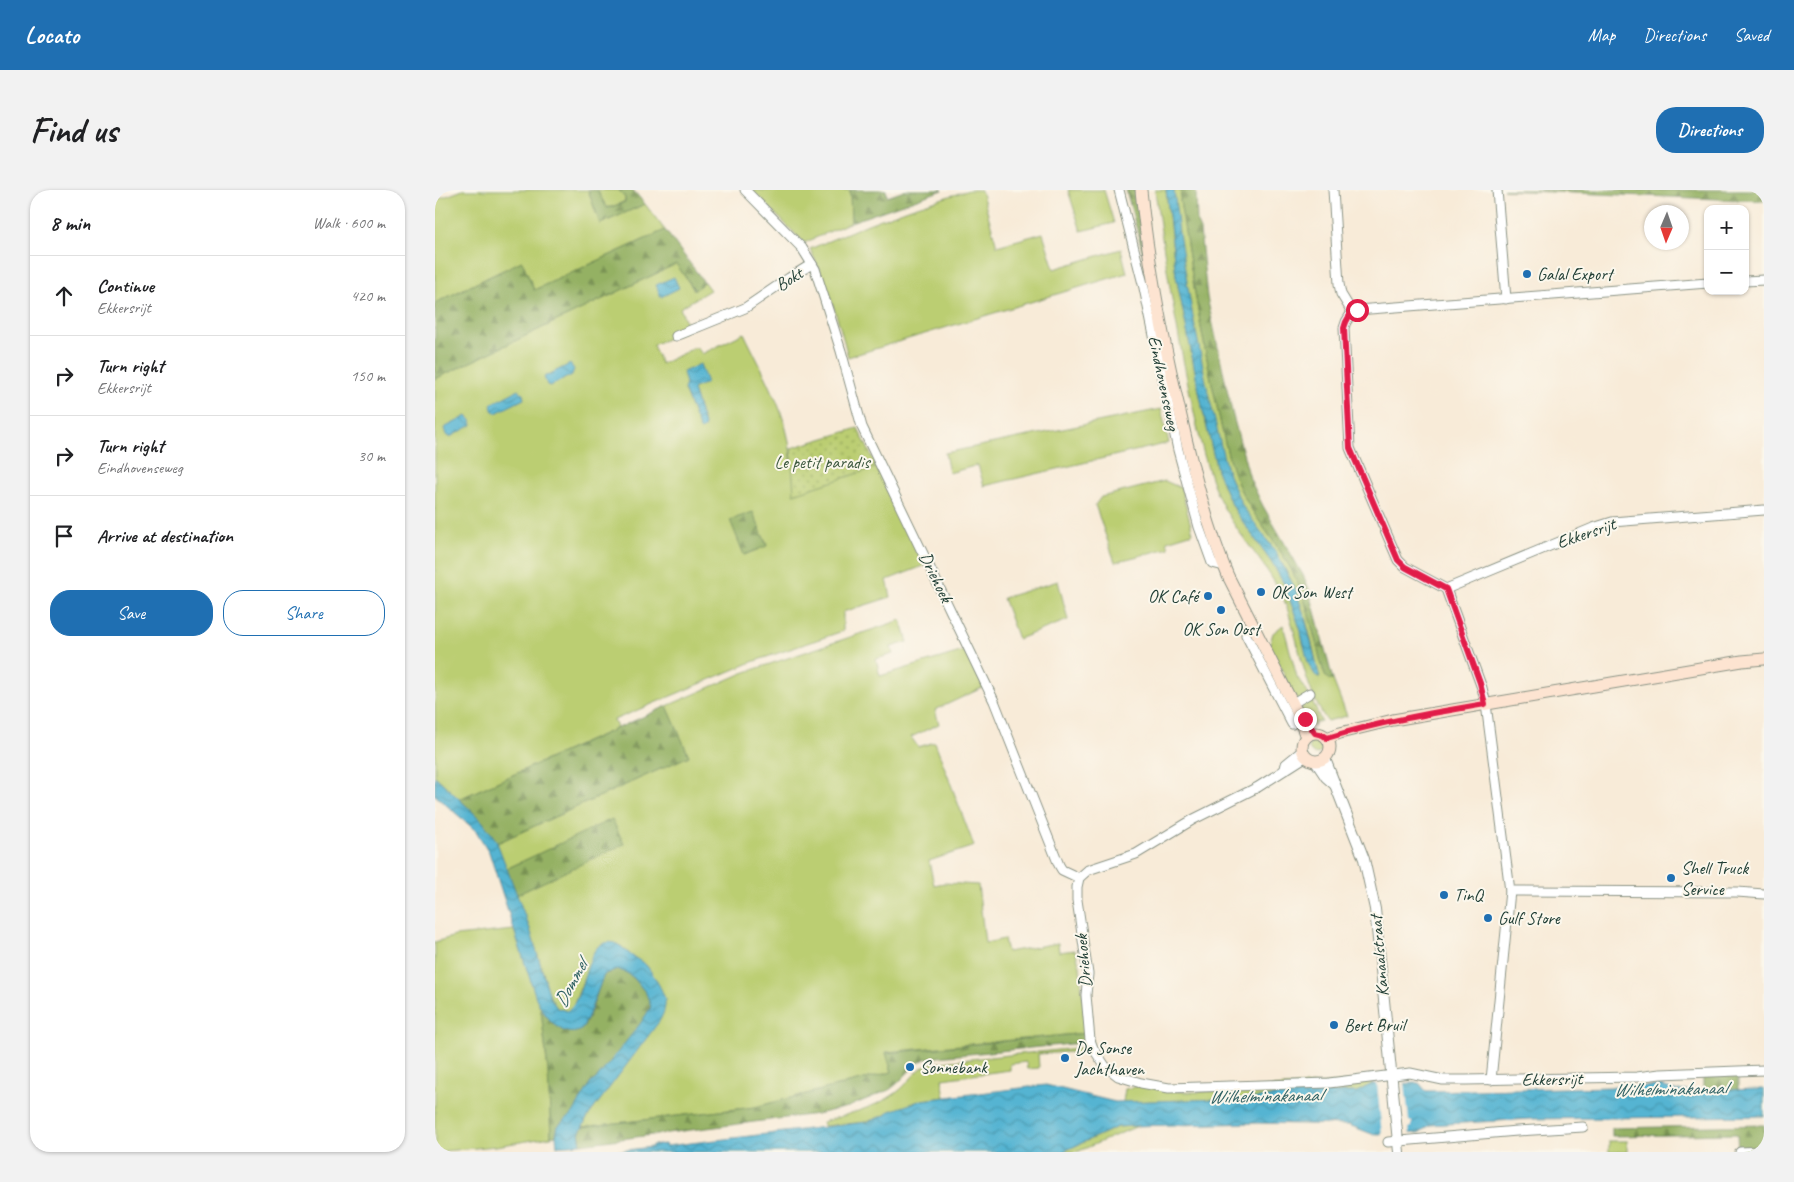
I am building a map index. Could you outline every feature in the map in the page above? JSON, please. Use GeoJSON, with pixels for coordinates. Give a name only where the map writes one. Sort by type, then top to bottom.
{"type":"FeatureCollection","features":[{"type":"Feature","properties":{"kind":"main road","name":"Eindhovenseweg"},"geometry":{"type":"LineString","coordinates":[[1141,190],[1161,326],[1205,512],[1219,555],[1279,686],[1305,719],[1311,735]]}},
{"type":"Feature","properties":{"kind":"main road"},"geometry":{"type":"LineString","coordinates":[[1329,742],[1340,733],[1393,720],[1742,661],[1764,659]]}},
{"type":"Feature","properties":{"kind":"main road"},"geometry":{"type":"LineString","coordinates":[[1311,735],[1323,735],[1329,742],[1328,755],[1312,757],[1302,746],[1311,735]]}},
{"type":"Feature","properties":{"kind":"street","name":"Bokt"},"geometry":{"type":"LineString","coordinates":[[676,336],[745,308],[812,264],[802,248],[745,190]]}},
{"type":"Feature","properties":{"kind":"street","name":"Eindhovenseweg"},"geometry":{"type":"LineString","coordinates":[[1119,190],[1144,288],[1170,414],[1197,517],[1212,563],[1224,566]]}},
{"type":"Feature","properties":{"kind":"street"},"geometry":{"type":"LineString","coordinates":[[1333,190],[1339,284],[1341,294],[1352,312]]}},
{"type":"Feature","properties":{"kind":"street"},"geometry":{"type":"LineString","coordinates":[[1497,190],[1506,299]]}},
{"type":"Feature","properties":{"kind":"street","name":"Driehoek"},"geometry":{"type":"LineString","coordinates":[[812,264],[836,333],[853,400],[865,434],[985,679],[1059,865],[1062,870],[1079,878],[1077,900],[1088,974],[1086,995],[1091,1045]]}},
{"type":"Feature","properties":{"kind":"street"},"geometry":{"type":"LineString","coordinates":[[1749,281],[1764,280]]}},
{"type":"Feature","properties":{"kind":"street"},"geometry":{"type":"LineString","coordinates":[[1491,1080],[1510,891],[1485,704],[1480,683],[1446,589],[1405,567],[1398,560],[1350,448],[1344,328],[1352,312],[1357,310],[1704,283]]}},
{"type":"Feature","properties":{"kind":"street","name":"Ekkersrijt"},"geometry":{"type":"LineString","coordinates":[[1446,589],[1593,528],[1612,522],[1764,510]]}},
{"type":"Feature","properties":{"kind":"street","name":"Eindhovenseweg"},"geometry":{"type":"LineString","coordinates":[[1246,635],[1279,686],[1292,724]]}},
{"type":"Feature","properties":{"kind":"street"},"geometry":{"type":"LineString","coordinates":[[1295,707],[1310,693]]}},
{"type":"Feature","properties":{"kind":"street"},"geometry":{"type":"LineString","coordinates":[[1079,878],[1088,870],[1136,854],[1194,819],[1258,787],[1283,771],[1286,764],[1312,757]]}},
{"type":"Feature","properties":{"kind":"street","name":"Kanaalstraat"},"geometry":{"type":"LineString","coordinates":[[1312,757],[1332,774],[1334,784],[1364,859],[1372,890],[1391,1079],[1395,1143]]}},
{"type":"Feature","properties":{"kind":"street"},"geometry":{"type":"LineString","coordinates":[[1510,891],[1737,892],[1764,894]]}},
{"type":"Feature","properties":{"kind":"street","name":"Ekkersrijt"},"geometry":{"type":"LineString","coordinates":[[1091,1045],[1099,1059],[1118,1076],[1140,1083],[1169,1088],[1329,1083],[1391,1079],[1411,1073],[1443,1080],[1491,1080],[1637,1077],[1660,1074],[1764,1070]]}},
{"type":"Feature","properties":{"kind":"street"},"geometry":{"type":"LineString","coordinates":[[1395,1143],[1517,1131],[1583,1127]]}},
{"type":"Feature","properties":{"kind":"street"},"geometry":{"type":"LineString","coordinates":[[1740,1152],[1764,1151]]}},
{"type":"Feature","properties":{"kind":"green space"},"geometry":{"type":"Polygon","coordinates":[[[463,190],[588,190],[600,224],[645,204],[665,230],[534,290],[522,261],[435,303],[435,200],[463,190]]]}},
{"type":"Feature","properties":{"kind":"green space"},"geometry":{"type":"Polygon","coordinates":[[[588,190],[597,190],[607,208],[625,202],[625,198],[619,190],[633,190],[645,204],[600,224],[588,190]]]}},
{"type":"Feature","properties":{"kind":"green space"},"geometry":{"type":"Polygon","coordinates":[[[597,190],[619,190],[625,201],[612,207],[605,207],[597,190]]]}},
{"type":"Feature","properties":{"kind":"green space"},"geometry":{"type":"Polygon","coordinates":[[[752,190],[850,190],[851,222],[804,243],[752,190]]]}},
{"type":"Feature","properties":{"kind":"green space"},"geometry":{"type":"Polygon","coordinates":[[[850,190],[886,190],[887,197],[907,190],[943,190],[851,222],[850,190]]]}},
{"type":"Feature","properties":{"kind":"green space"},"geometry":{"type":"Polygon","coordinates":[[[969,190],[981,190],[997,246],[1043,233],[1054,269],[1121,249],[1127,273],[848,357],[832,302],[810,249],[911,208],[969,190]]]}},
{"type":"Feature","properties":{"kind":"green space"},"geometry":{"type":"Polygon","coordinates":[[[1068,190],[1104,190],[1114,223],[1081,231],[1068,190]]]}},
{"type":"Feature","properties":{"kind":"green space"},"geometry":{"type":"Polygon","coordinates":[[[1126,190],[1136,190],[1145,260],[1126,190]]]}},
{"type":"Feature","properties":{"kind":"green space"},"geometry":{"type":"Polygon","coordinates":[[[1155,190],[1166,190],[1176,276],[1217,470],[1236,512],[1274,566],[1284,584],[1300,628],[1303,643],[1319,678],[1301,604],[1289,576],[1277,555],[1242,505],[1223,457],[1207,393],[1185,277],[1179,242],[1174,190],[1181,190],[1180,201],[1201,327],[1233,472],[1242,494],[1285,558],[1298,582],[1325,676],[1329,680],[1333,680],[1347,716],[1327,721],[1312,693],[1284,600],[1269,573],[1232,522],[1212,481],[1200,440],[1183,360],[1155,190]]]}},
{"type":"Feature","properties":{"kind":"green space"},"geometry":{"type":"Polygon","coordinates":[[[1181,190],[1196,190],[1197,223],[1200,230],[1207,297],[1232,412],[1250,479],[1309,589],[1333,680],[1329,680],[1325,676],[1303,596],[1291,569],[1242,494],[1230,463],[1201,327],[1180,201],[1181,190]]]}},
{"type":"Feature","properties":{"kind":"green space"},"geometry":{"type":"Polygon","coordinates":[[[1503,190],[1764,190],[1764,201],[1503,190]]]}},
{"type":"Feature","properties":{"kind":"green space"},"geometry":{"type":"Polygon","coordinates":[[[665,230],[704,282],[695,290],[676,264],[435,379],[435,303],[522,261],[534,290],[665,230]]]}},
{"type":"Feature","properties":{"kind":"green space"},"geometry":{"type":"Polygon","coordinates":[[[676,264],[694,290],[704,282],[710,290],[680,308],[689,329],[653,345],[661,364],[694,348],[698,348],[702,354],[744,333],[767,379],[780,411],[789,443],[791,460],[877,467],[926,565],[887,580],[891,597],[843,612],[843,631],[752,662],[614,720],[617,728],[459,799],[435,776],[435,379],[676,264]],[[687,384],[684,390],[700,429],[705,427],[693,390],[694,388],[687,384]],[[752,512],[744,555],[767,545],[752,512]]]}},
{"type":"Feature","properties":{"kind":"green space"},"geometry":{"type":"Polygon","coordinates":[[[1161,409],[1169,443],[984,486],[978,465],[949,473],[945,453],[1161,409]]]}},
{"type":"Feature","properties":{"kind":"green space","name":"Le petit paradis"},"geometry":{"type":"Polygon","coordinates":[[[858,428],[877,467],[794,494],[791,448],[858,428]]]}},
{"type":"Feature","properties":{"kind":"green space"},"geometry":{"type":"Polygon","coordinates":[[[1165,481],[1181,488],[1193,533],[1167,541],[1169,548],[1115,562],[1095,505],[1101,497],[1165,481]]]}},
{"type":"Feature","properties":{"kind":"green space"},"geometry":{"type":"Polygon","coordinates":[[[753,512],[767,546],[744,555],[730,520],[753,512]]]}},
{"type":"Feature","properties":{"kind":"green space"},"geometry":{"type":"Polygon","coordinates":[[[1058,581],[1068,620],[1018,639],[1003,598],[1058,581]]]}},
{"type":"Feature","properties":{"kind":"green space"},"geometry":{"type":"Polygon","coordinates":[[[901,620],[908,642],[891,647],[893,654],[876,659],[880,676],[967,650],[984,687],[935,710],[939,724],[911,737],[918,747],[935,742],[974,846],[929,861],[934,885],[944,883],[978,885],[985,943],[1004,939],[1007,952],[1058,943],[1059,952],[1075,950],[1080,966],[1086,1033],[886,1052],[892,1072],[755,1107],[582,1127],[661,1018],[665,999],[647,966],[621,946],[611,943],[595,950],[573,1006],[567,1011],[557,1008],[550,997],[530,929],[516,895],[623,843],[612,820],[506,869],[497,843],[689,756],[667,706],[743,673],[901,620]]]}},
{"type":"Feature","properties":{"kind":"green space"},"geometry":{"type":"Polygon","coordinates":[[[1283,625],[1297,677],[1311,698],[1321,721],[1315,723],[1314,726],[1302,710],[1283,675],[1285,674],[1269,647],[1273,633],[1283,625]]]}},
{"type":"Feature","properties":{"kind":"green space"},"geometry":{"type":"Polygon","coordinates":[[[667,706],[689,756],[497,843],[482,821],[459,799],[667,706]]]}},
{"type":"Feature","properties":{"kind":"green space"},"geometry":{"type":"Polygon","coordinates":[[[1313,740],[1319,740],[1323,747],[1319,754],[1313,754],[1309,750],[1309,744],[1313,740]]]}},
{"type":"Feature","properties":{"kind":"green space"},"geometry":{"type":"Polygon","coordinates":[[[612,819],[624,844],[516,895],[506,869],[612,819]]]}},
{"type":"Feature","properties":{"kind":"green space"},"geometry":{"type":"Polygon","coordinates":[[[514,930],[541,1010],[548,1071],[551,1137],[496,1146],[435,1152],[435,942],[455,936],[514,930]]]}},
{"type":"Feature","properties":{"kind":"green space"},"geometry":{"type":"Polygon","coordinates":[[[617,969],[632,976],[645,992],[649,998],[650,1005],[648,1014],[590,1086],[577,1107],[558,1127],[556,1136],[551,1137],[548,1071],[541,1010],[546,1016],[578,1032],[583,1028],[590,1015],[603,977],[605,974],[617,969]]]}},
{"type":"Feature","properties":{"kind":"green space"},"geometry":{"type":"Polygon","coordinates":[[[1086,1033],[1086,1038],[1082,1043],[927,1058],[916,1065],[889,1090],[848,1107],[817,1114],[581,1144],[579,1133],[582,1127],[755,1107],[892,1072],[886,1053],[1086,1033]]]}},
{"type":"Feature","properties":{"kind":"green space"},"geometry":{"type":"Polygon","coordinates":[[[1082,1048],[1083,1050],[1077,1051],[1077,1054],[1072,1055],[1071,1052],[1038,1054],[1039,1068],[1027,1069],[1026,1062],[1010,1064],[1010,1070],[942,1079],[945,1097],[922,1100],[867,1122],[823,1126],[823,1122],[861,1110],[888,1098],[901,1089],[921,1068],[932,1063],[1082,1048]]]}},
{"type":"Feature","properties":{"kind":"green space"},"geometry":{"type":"Polygon","coordinates":[[[1738,1073],[1738,1090],[1703,1091],[1703,1074],[1738,1073]]]}},
{"type":"Feature","properties":{"kind":"green space"},"geometry":{"type":"Polygon","coordinates":[[[1372,1080],[1372,1084],[1357,1092],[1289,1093],[1259,1098],[1123,1102],[1125,1089],[1139,1086],[1184,1092],[1200,1092],[1372,1080]]]}},
{"type":"Feature","properties":{"kind":"green space"},"geometry":{"type":"Polygon","coordinates":[[[1764,1125],[1764,1149],[1738,1152],[1737,1134],[1612,1136],[1612,1128],[1764,1125]]]}},
{"type":"Feature","properties":{"kind":"green space"},"geometry":{"type":"Polygon","coordinates":[[[1138,1126],[1079,1151],[1062,1152],[1117,1127],[1138,1126]]]}},
{"type":"Feature","properties":{"kind":"green space"},"geometry":{"type":"Polygon","coordinates":[[[1609,1141],[1627,1141],[1627,1152],[1609,1152],[1609,1141]]]}},
{"type":"Feature","properties":{"kind":"water"},"geometry":{"type":"Polygon","coordinates":[[[1166,190],[1174,190],[1191,306],[1208,392],[1227,471],[1243,507],[1275,551],[1295,588],[1305,618],[1320,678],[1315,675],[1308,663],[1300,628],[1284,584],[1274,566],[1236,512],[1217,470],[1176,276],[1166,190]]]}},
{"type":"Feature","properties":{"kind":"water"},"geometry":{"type":"Polygon","coordinates":[[[674,277],[679,288],[661,297],[656,285],[674,277]]]}},
{"type":"Feature","properties":{"kind":"water"},"geometry":{"type":"Polygon","coordinates":[[[570,364],[574,369],[572,375],[550,386],[547,385],[544,377],[570,364]]]}},
{"type":"Feature","properties":{"kind":"water"},"geometry":{"type":"Polygon","coordinates":[[[700,364],[707,383],[693,390],[705,427],[700,430],[684,389],[686,384],[683,372],[700,364]]]}},
{"type":"Feature","properties":{"kind":"water"},"geometry":{"type":"Polygon","coordinates":[[[518,390],[523,394],[524,399],[496,413],[492,410],[491,404],[518,390]]]}},
{"type":"Feature","properties":{"kind":"water"},"geometry":{"type":"Polygon","coordinates":[[[467,416],[471,420],[472,425],[450,437],[446,435],[444,428],[467,416]]]}},
{"type":"Feature","properties":{"kind":"water"},"geometry":{"type":"Polygon","coordinates":[[[435,776],[482,821],[496,840],[530,929],[550,997],[557,1008],[567,1011],[573,1005],[596,948],[611,942],[619,945],[645,964],[663,993],[665,1004],[661,1018],[589,1115],[579,1133],[581,1144],[557,1146],[558,1126],[573,1113],[590,1084],[598,1077],[640,1024],[651,1007],[646,993],[634,978],[617,969],[605,974],[603,977],[581,1030],[567,1032],[560,1029],[548,1018],[536,998],[489,852],[476,831],[435,795],[435,776]]]}},
{"type":"Feature","properties":{"kind":"water"},"geometry":{"type":"Polygon","coordinates":[[[1419,1083],[1426,1091],[1661,1086],[1678,1091],[1764,1089],[1764,1116],[1530,1119],[1430,1125],[1419,1133],[1372,1134],[1349,1125],[1258,1123],[1132,1126],[1117,1127],[1062,1152],[610,1152],[652,1147],[652,1145],[666,1144],[666,1146],[867,1122],[888,1114],[887,1112],[922,1100],[1046,1085],[1115,1102],[1259,1098],[1289,1093],[1357,1092],[1372,1084],[1419,1083]]]}},
{"type":"Feature","properties":{"kind":"pier"},"geometry":{"type":"Polygon","coordinates":[[[1377,1083],[1405,1083],[1409,1121],[1412,1122],[1412,1127],[1409,1127],[1410,1135],[1382,1135],[1377,1083]]]}},
{"type":"Feature","properties":{"kind":"place","name":"Galal Export"},"geometry":{"type":"Point","coordinates":[1527,274]}},
{"type":"Feature","properties":{"kind":"place","name":"OK Son West"},"geometry":{"type":"Point","coordinates":[1261,592]}},
{"type":"Feature","properties":{"kind":"place","name":"OK Café"},"geometry":{"type":"Point","coordinates":[1208,596]}},
{"type":"Feature","properties":{"kind":"place","name":"OK Son Oost"},"geometry":{"type":"Point","coordinates":[1221,610]}},
{"type":"Feature","properties":{"kind":"place","name":"Shell Truck Service"},"geometry":{"type":"Point","coordinates":[1671,878]}},
{"type":"Feature","properties":{"kind":"place","name":"TinQ"},"geometry":{"type":"Point","coordinates":[1444,895]}},
{"type":"Feature","properties":{"kind":"place","name":"Gulf Store"},"geometry":{"type":"Point","coordinates":[1488,918]}},
{"type":"Feature","properties":{"kind":"place","name":"Bert Bruil"},"geometry":{"type":"Point","coordinates":[1334,1025]}},
{"type":"Feature","properties":{"kind":"place","name":"De Sonse Jachthaven"},"geometry":{"type":"Point","coordinates":[1065,1058]}},
{"type":"Feature","properties":{"kind":"place","name":"Sonnebank"},"geometry":{"type":"Point","coordinates":[910,1067]}},
{"type":"Feature","properties":{"kind":"route"},"geometry":{"type":"LineString","coordinates":[[1305,719],[1315,733],[1319,733],[1327,738],[1393,720],[1485,704],[1480,683],[1446,589],[1405,567],[1398,560],[1350,448],[1344,328],[1352,312],[1357,310]]}},
{"type":"Feature","properties":{"kind":"water label","name":"Dommel"},"geometry":{"type":"Point","coordinates":[570,983]}},
{"type":"Feature","properties":{"kind":"water label","name":"Wilhelminakanaal"},"geometry":{"type":"Point","coordinates":[1670,1088]}},
{"type":"Feature","properties":{"kind":"water label","name":"Wilhelminakanaal"},"geometry":{"type":"Point","coordinates":[1265,1095]}}]}
